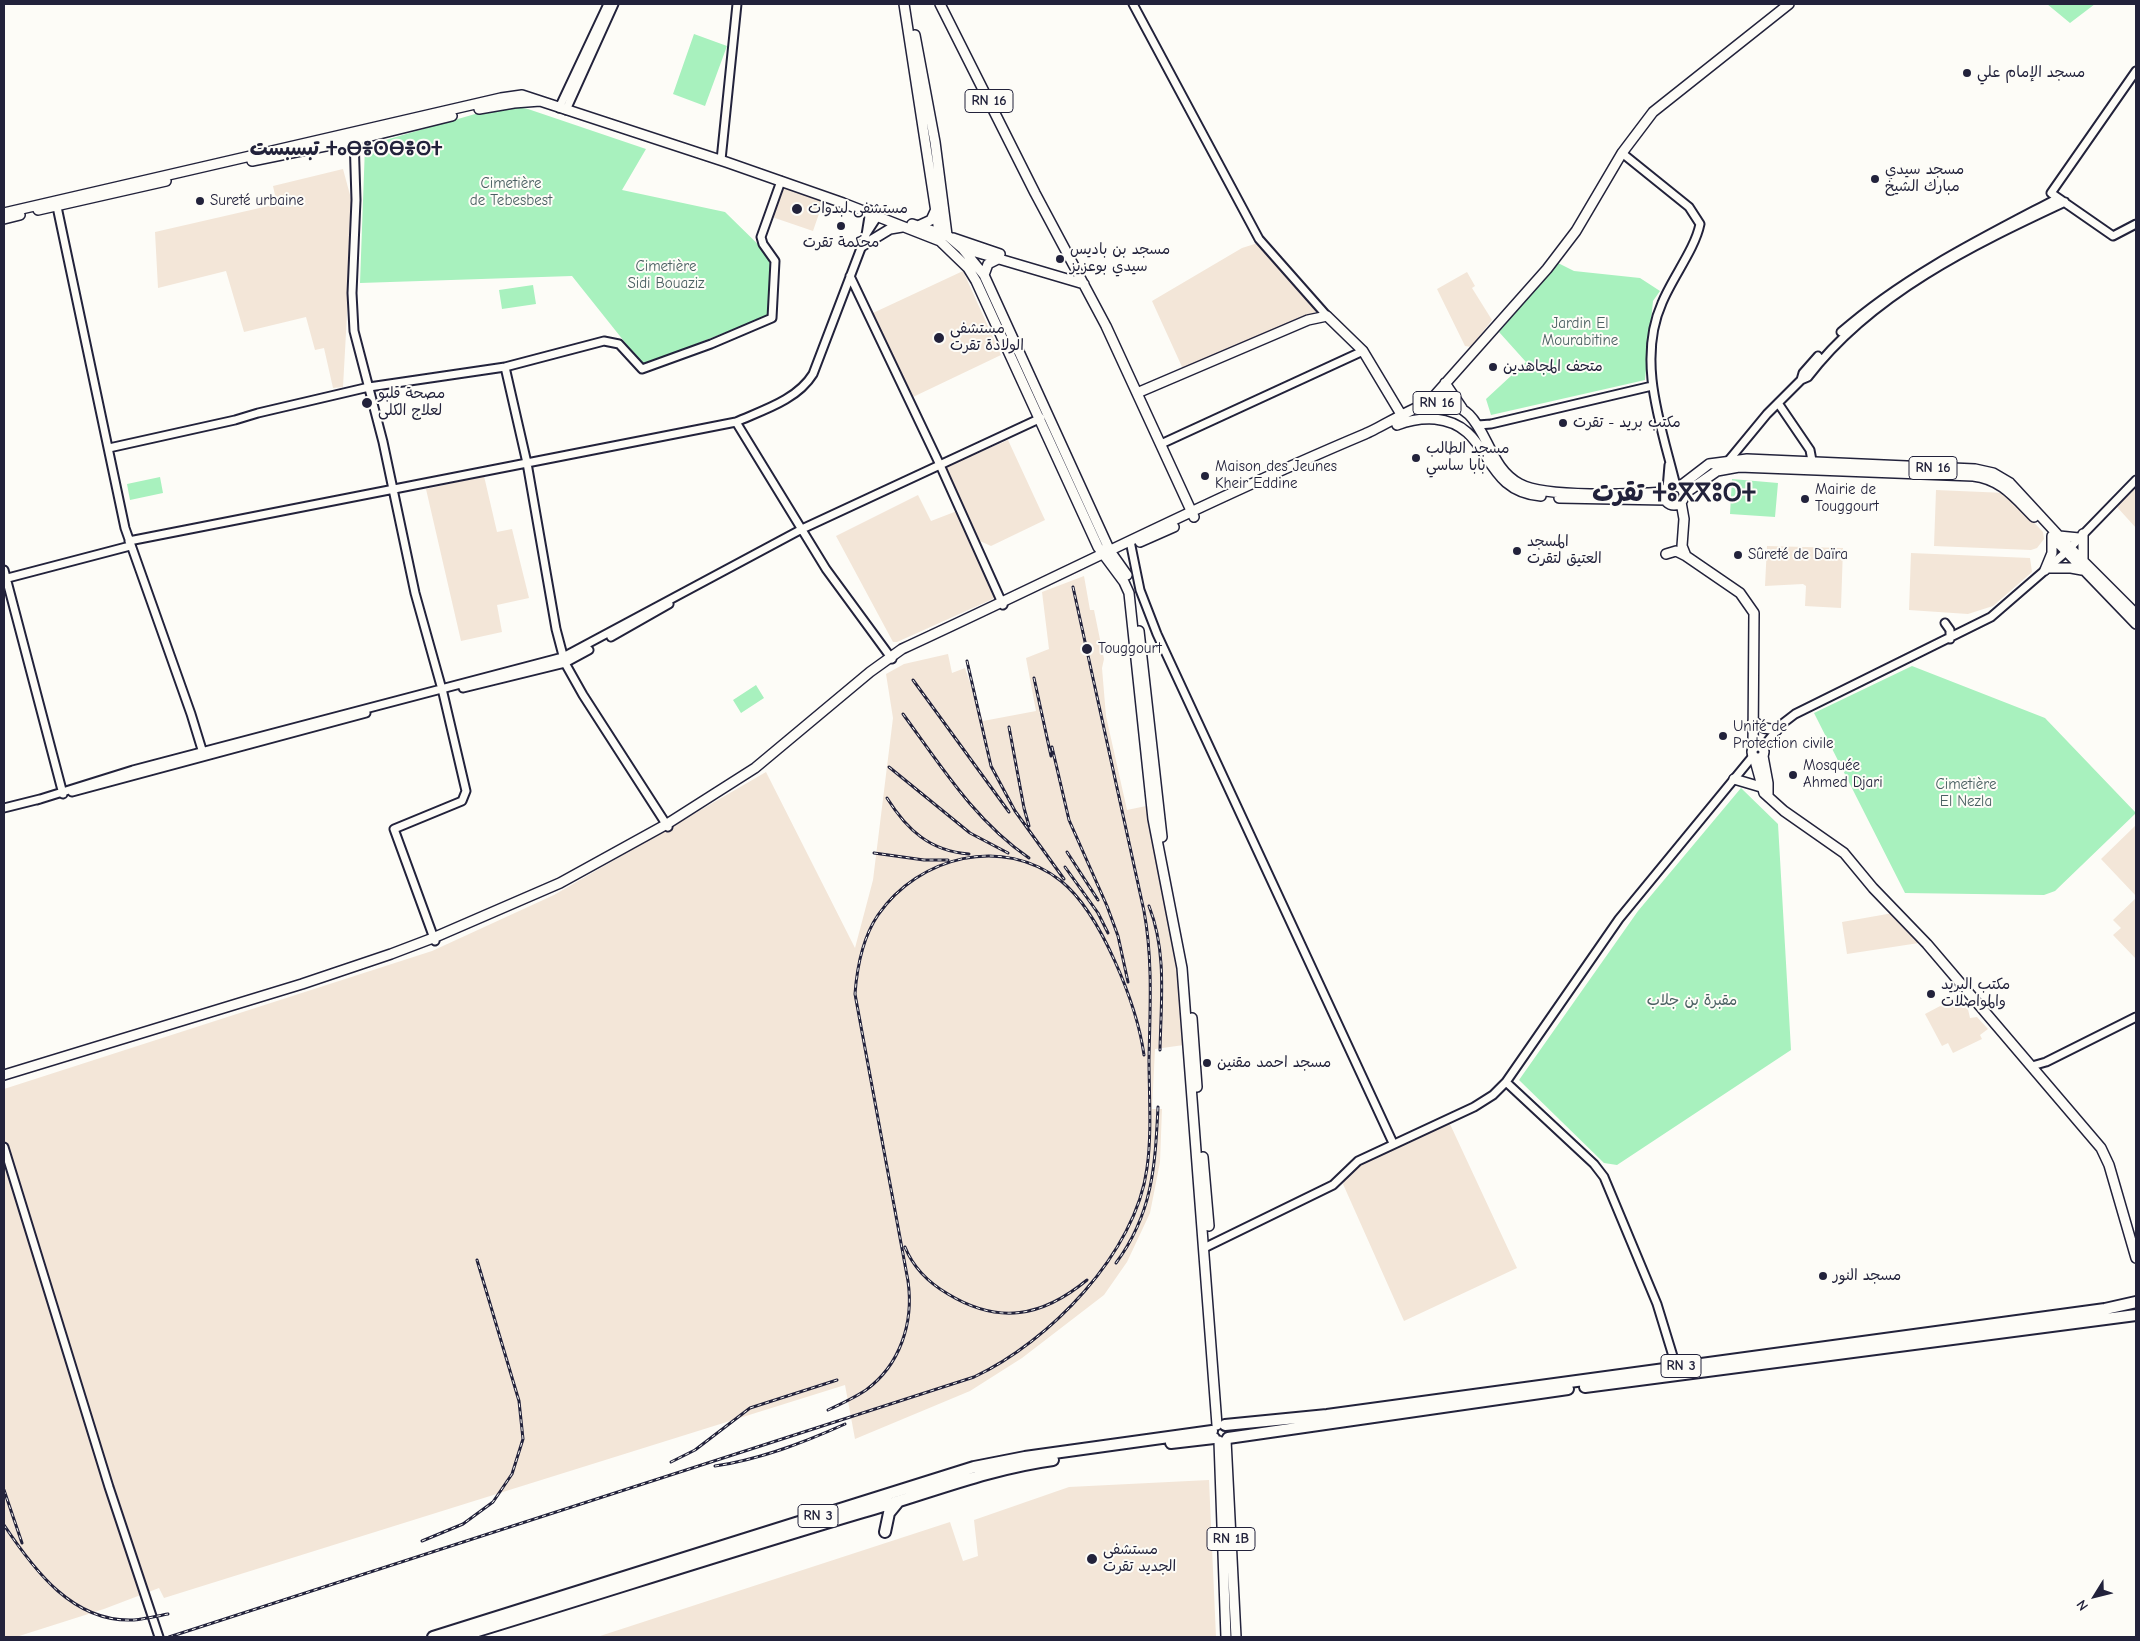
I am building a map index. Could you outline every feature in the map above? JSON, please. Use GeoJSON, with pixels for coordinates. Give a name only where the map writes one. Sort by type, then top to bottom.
{"type":"FeatureCollection","features":[{"type":"Feature","properties":{"kind":"highway","name":"RN 3"},"geometry":{"type":"LineString","coordinates":[[433,1637],[900,1500],[976,1475],[1018,1465],[1328,1415],[1676,1366],[2105,1309],[2136,1302]]}},
{"type":"Feature","properties":{"kind":"highway","name":"RN 3"},"geometry":{"type":"LineString","coordinates":[[458,1637],[994,1462],[1566,1390],[2136,1315]]}},
{"type":"Feature","properties":{"kind":"highway"},"geometry":{"type":"LineString","coordinates":[[885,1532],[890,1513],[900,1500]]}},
{"type":"Feature","properties":{"kind":"main road"},"geometry":{"type":"LineString","coordinates":[[904,4],[936,209],[944,238],[976,281],[1041,418],[1130,596],[1153,818],[1182,968],[1207,1246],[1220,1433]]}},
{"type":"Feature","properties":{"kind":"main road"},"geometry":{"type":"LineString","coordinates":[[910,4],[935,142],[944,238]]}},
{"type":"Feature","properties":{"kind":"main road","name":"RN 16"},"geometry":{"type":"LineString","coordinates":[[940,4],[1084,284],[1162,444],[1193,514],[1404,419],[1428,403],[1449,404],[1462,408],[1478,425],[1499,465],[1510,478],[1524,487],[1559,492],[1674,494],[1709,464],[1729,460],[1973,476],[1990,479],[2008,491],[2056,536],[2083,571],[2136,624]]}},
{"type":"Feature","properties":{"kind":"main road","name":"RN 16"},"geometry":{"type":"LineString","coordinates":[[946,4],[1038,192],[1038,197]]}},
{"type":"Feature","properties":{"kind":"main road"},"geometry":{"type":"LineString","coordinates":[[1428,403],[1547,269],[1576,231],[1622,153],[1653,112],[1789,4]]}},
{"type":"Feature","properties":{"kind":"main road"},"geometry":{"type":"LineString","coordinates":[[4,213],[245,163],[477,110],[514,103],[540,102],[721,160],[874,214],[918,226],[962,248],[1046,272]]}},
{"type":"Feature","properties":{"kind":"main road"},"geometry":{"type":"LineString","coordinates":[[4,219],[56,203]]}},
{"type":"Feature","properties":{"kind":"main road"},"geometry":{"type":"LineString","coordinates":[[918,226],[931,220],[936,209]]}},
{"type":"Feature","properties":{"kind":"main road"},"geometry":{"type":"LineString","coordinates":[[874,214],[902,227],[944,238],[1084,284]]}},
{"type":"Feature","properties":{"kind":"main road"},"geometry":{"type":"LineString","coordinates":[[862,246],[890,229],[902,227]]}},
{"type":"Feature","properties":{"kind":"main road"},"geometry":{"type":"LineString","coordinates":[[962,248],[984,274],[1108,555]]}},
{"type":"Feature","properties":{"kind":"main road"},"geometry":{"type":"LineString","coordinates":[[984,274],[988,264],[998,259]]}},
{"type":"Feature","properties":{"kind":"main road"},"geometry":{"type":"LineString","coordinates":[[1137,393],[1308,320],[1327,316],[1363,352],[1404,419]]}},
{"type":"Feature","properties":{"kind":"main road"},"geometry":{"type":"LineString","coordinates":[[1445,383],[1462,408]]}},
{"type":"Feature","properties":{"kind":"main road","name":"RN 16"},"geometry":{"type":"LineString","coordinates":[[1404,419],[1442,420],[1466,429],[1501,478],[1512,488],[1522,493],[1600,500],[1674,494],[1724,469],[1813,465]]}},
{"type":"Feature","properties":{"kind":"main road"},"geometry":{"type":"LineString","coordinates":[[1674,494],[1682,522],[1682,546],[1686,556]]}},
{"type":"Feature","properties":{"kind":"main road"},"geometry":{"type":"LineString","coordinates":[[4,1077],[303,987],[434,939],[555,889],[668,825],[768,763],[891,657],[1193,514]]}},
{"type":"Feature","properties":{"kind":"main road"},"geometry":{"type":"LineString","coordinates":[[2083,561],[2081,536],[2056,536],[2046,569],[2071,568],[2083,571]]}},
{"type":"Feature","properties":{"kind":"main road","name":"RN 16"},"geometry":{"type":"LineString","coordinates":[[2068,550],[2083,561],[2136,614]]}},
{"type":"Feature","properties":{"kind":"main road"},"geometry":{"type":"LineString","coordinates":[[1666,554],[1676,551],[1686,556],[1740,593],[1754,613],[1753,721],[1761,787]]}},
{"type":"Feature","properties":{"kind":"main road"},"geometry":{"type":"LineString","coordinates":[[1753,721],[1764,728],[1777,730]]}},
{"type":"Feature","properties":{"kind":"main road"},"geometry":{"type":"LineString","coordinates":[[1757,753],[1768,783],[1768,795]]}},
{"type":"Feature","properties":{"kind":"main road"},"geometry":{"type":"LineString","coordinates":[[1734,779],[1761,787],[1784,811],[1844,853],[1873,888],[1911,926],[2034,1069],[2106,1156],[2136,1258]]}},
{"type":"Feature","properties":{"kind":"main road","name":"RN 1B"},"geometry":{"type":"LineString","coordinates":[[1220,1433],[1226,1637]]}},
{"type":"Feature","properties":{"kind":"main road","name":"RN 1B"},"geometry":{"type":"LineString","coordinates":[[1220,1433],[1236,1637]]}},
{"type":"Feature","properties":{"kind":"street"},"geometry":{"type":"LineString","coordinates":[[562,109],[608,4]]}},
{"type":"Feature","properties":{"kind":"street"},"geometry":{"type":"LineString","coordinates":[[562,109],[614,4]]}},
{"type":"Feature","properties":{"kind":"street"},"geometry":{"type":"LineString","coordinates":[[721,160],[737,4]]}},
{"type":"Feature","properties":{"kind":"street"},"geometry":{"type":"LineString","coordinates":[[1133,4],[1259,239],[1327,316]]}},
{"type":"Feature","properties":{"kind":"street"},"geometry":{"type":"LineString","coordinates":[[2136,71],[2052,193],[2113,236],[2136,224]]}},
{"type":"Feature","properties":{"kind":"street"},"geometry":{"type":"LineString","coordinates":[[354,137],[353,324],[370,387],[415,593],[458,750],[466,795],[462,801],[394,829],[434,939]]}},
{"type":"Feature","properties":{"kind":"street"},"geometry":{"type":"LineString","coordinates":[[1622,153],[1689,208],[1700,224],[1658,314],[1651,350],[1652,386],[1670,465],[1674,494]]}},
{"type":"Feature","properties":{"kind":"street"},"geometry":{"type":"LineString","coordinates":[[108,448],[235,420],[370,387],[505,368],[604,341],[622,346],[642,369],[711,344],[772,318],[775,261],[763,244],[761,237],[781,181]]}},
{"type":"Feature","properties":{"kind":"street"},"geometry":{"type":"LineString","coordinates":[[1801,380],[1803,373],[1838,335],[1889,294],[1949,255],[2058,198]]}},
{"type":"Feature","properties":{"kind":"street"},"geometry":{"type":"LineString","coordinates":[[1729,460],[1737,447],[1801,380],[1808,377],[1842,337],[1922,278],[1978,245],[2065,202]]}},
{"type":"Feature","properties":{"kind":"street"},"geometry":{"type":"LineString","coordinates":[[56,203],[129,543],[191,714],[203,754]]}},
{"type":"Feature","properties":{"kind":"street"},"geometry":{"type":"LineString","coordinates":[[63,793],[4,576],[129,543],[392,489],[736,422],[790,397],[804,388],[809,381],[874,214]]}},
{"type":"Feature","properties":{"kind":"street"},"geometry":{"type":"LineString","coordinates":[[850,276],[940,465],[1002,604]]}},
{"type":"Feature","properties":{"kind":"street"},"geometry":{"type":"LineString","coordinates":[[1162,444],[1363,352]]}},
{"type":"Feature","properties":{"kind":"street"},"geometry":{"type":"LineString","coordinates":[[505,368],[527,463],[544,565],[564,660],[583,695],[668,825]]}},
{"type":"Feature","properties":{"kind":"street"},"geometry":{"type":"LineString","coordinates":[[1478,425],[1492,424],[1652,386]]}},
{"type":"Feature","properties":{"kind":"street"},"geometry":{"type":"LineString","coordinates":[[1778,403],[1810,450],[1813,465]]}},
{"type":"Feature","properties":{"kind":"street"},"geometry":{"type":"LineString","coordinates":[[4,808],[443,690],[564,660],[803,530],[1041,418]]}},
{"type":"Feature","properties":{"kind":"street"},"geometry":{"type":"LineString","coordinates":[[736,422],[826,569],[891,657]]}},
{"type":"Feature","properties":{"kind":"street"},"geometry":{"type":"LineString","coordinates":[[1207,1246],[1333,1185],[1358,1161],[1393,1143],[1474,1108],[1493,1095],[1506,1082],[1619,919],[1734,779],[1782,724],[1802,710],[1950,639],[1991,617],[2068,550],[2136,480]]}},
{"type":"Feature","properties":{"kind":"street"},"geometry":{"type":"LineString","coordinates":[[1131,544],[1140,590],[1163,648],[1393,1143]]}},
{"type":"Feature","properties":{"kind":"street"},"geometry":{"type":"LineString","coordinates":[[1945,623],[1950,630],[1950,639]]}},
{"type":"Feature","properties":{"kind":"street"},"geometry":{"type":"LineString","coordinates":[[2034,1069],[2136,1017]]}},
{"type":"Feature","properties":{"kind":"street"},"geometry":{"type":"LineString","coordinates":[[1506,1082],[1589,1159],[1604,1177],[1657,1304],[1676,1366]]}},
{"type":"Feature","properties":{"kind":"street"},"geometry":{"type":"LineString","coordinates":[[4,1147],[109,1486],[159,1637]]}},
{"type":"Feature","properties":{"kind":"shaded area"},"geometry":{"type":"Polygon","coordinates":[[[343,169],[353,206],[343,387],[333,388],[324,348],[315,350],[306,317],[244,332],[226,271],[158,288],[155,232],[277,204],[273,186],[343,169]]]}},
{"type":"Feature","properties":{"kind":"shaded area","name":"مستشفى لبدوات"},"geometry":{"type":"Polygon","coordinates":[[[782,187],[823,202],[813,231],[772,217],[782,187]]]}},
{"type":"Feature","properties":{"kind":"shaded area"},"geometry":{"type":"Polygon","coordinates":[[[1261,242],[1320,308],[1311,315],[1183,369],[1152,301],[1242,248],[1261,242]]]}},
{"type":"Feature","properties":{"kind":"shaded area","name":"مستشفى الولادة تقرت"},"geometry":{"type":"Polygon","coordinates":[[[963,271],[1001,355],[913,397],[873,313],[963,271]]]}},
{"type":"Feature","properties":{"kind":"shaded area"},"geometry":{"type":"Polygon","coordinates":[[[1467,272],[1475,286],[1472,288],[1492,320],[1471,347],[1465,346],[1437,289],[1467,272]]]}},
{"type":"Feature","properties":{"kind":"shaded area"},"geometry":{"type":"Polygon","coordinates":[[[1008,440],[1045,520],[991,546],[980,541],[946,467],[1008,440]]]}},
{"type":"Feature","properties":{"kind":"shaded area"},"geometry":{"type":"Polygon","coordinates":[[[484,476],[497,532],[512,529],[529,598],[497,605],[502,632],[461,641],[426,489],[484,476]]]}},
{"type":"Feature","properties":{"kind":"shaded area"},"geometry":{"type":"Polygon","coordinates":[[[2136,487],[2136,528],[2117,507],[2136,487]]]}},
{"type":"Feature","properties":{"kind":"shaded area"},"geometry":{"type":"Polygon","coordinates":[[[1936,490],[2006,493],[2043,532],[2044,539],[2037,548],[2031,550],[1934,546],[1936,490]]]}},
{"type":"Feature","properties":{"kind":"shaded area"},"geometry":{"type":"Polygon","coordinates":[[[918,495],[931,521],[957,511],[995,598],[897,642],[893,642],[836,536],[918,495]]]}},
{"type":"Feature","properties":{"kind":"shaded area"},"geometry":{"type":"Polygon","coordinates":[[[1767,546],[1843,548],[1841,608],[1805,606],[1806,586],[1803,584],[1765,586],[1767,546]]]}},
{"type":"Feature","properties":{"kind":"shaded area"},"geometry":{"type":"Polygon","coordinates":[[[1911,553],[2030,558],[2032,572],[1993,606],[1968,614],[1909,610],[1911,553]]]}},
{"type":"Feature","properties":{"kind":"shaded area"},"geometry":{"type":"Polygon","coordinates":[[[1084,576],[1090,610],[1094,610],[1104,659],[1102,668],[1106,716],[1127,810],[1146,806],[1170,917],[1168,922],[1177,966],[1184,1045],[1155,1049],[1152,1109],[1162,1109],[1160,1162],[1150,1213],[1127,1262],[1104,1295],[1022,1358],[970,1391],[855,1439],[845,1385],[164,1598],[159,1588],[104,1609],[16,1637],[4,1637],[4,1089],[432,951],[554,895],[766,772],[855,948],[873,880],[893,718],[886,674],[904,664],[948,654],[952,673],[965,668],[983,721],[1036,711],[1026,658],[1049,649],[1042,592],[1084,576]]]}},
{"type":"Feature","properties":{"kind":"shaded area"},"geometry":{"type":"Polygon","coordinates":[[[2136,825],[2136,896],[2101,859],[2136,825]]]}},
{"type":"Feature","properties":{"kind":"shaded area"},"geometry":{"type":"Polygon","coordinates":[[[2136,898],[2136,959],[2113,935],[2121,928],[2113,920],[2136,898]]]}},
{"type":"Feature","properties":{"kind":"shaded area"},"geometry":{"type":"Polygon","coordinates":[[[1893,913],[1899,916],[1919,943],[1847,954],[1842,922],[1893,913]]]}},
{"type":"Feature","properties":{"kind":"shaded area"},"geometry":{"type":"Polygon","coordinates":[[[1959,996],[1967,1005],[1970,1018],[1977,1017],[1988,1029],[1980,1035],[1982,1039],[1953,1053],[1948,1043],[1942,1046],[1925,1014],[1959,996]]]}},
{"type":"Feature","properties":{"kind":"shaded area"},"geometry":{"type":"Polygon","coordinates":[[[1449,1122],[1517,1268],[1404,1321],[1343,1184],[1353,1167],[1449,1122]]]}},
{"type":"Feature","properties":{"kind":"shaded area","name":"مستشفى الجديد تقرت"},"geometry":{"type":"Polygon","coordinates":[[[1209,1480],[1216,1637],[597,1637],[950,1522],[963,1561],[978,1556],[974,1520],[1069,1487],[1209,1480]]]}},
{"type":"Feature","properties":{"kind":"green space"},"geometry":{"type":"Polygon","coordinates":[[[2047,4],[2095,4],[2070,23],[2047,4]]]}},
{"type":"Feature","properties":{"kind":"green space"},"geometry":{"type":"Polygon","coordinates":[[[694,34],[727,46],[705,106],[673,94],[694,34]]]}},
{"type":"Feature","properties":{"kind":"green space","name":"Cimetière de Tebesbest"},"geometry":{"type":"Polygon","coordinates":[[[506,105],[528,109],[646,149],[622,190],[725,212],[771,257],[769,315],[643,365],[572,276],[360,283],[365,146],[506,105]]]}},
{"type":"Feature","properties":{"kind":"green space","name":"Jardin El Mourabitine"},"geometry":{"type":"Polygon","coordinates":[[[1558,263],[1574,271],[1640,278],[1660,291],[1653,301],[1645,380],[1491,415],[1486,399],[1526,362],[1499,332],[1558,263]]]}},
{"type":"Feature","properties":{"kind":"green space"},"geometry":{"type":"Polygon","coordinates":[[[533,285],[536,304],[502,309],[499,290],[533,285]]]}},
{"type":"Feature","properties":{"kind":"green space"},"geometry":{"type":"Polygon","coordinates":[[[160,477],[163,493],[130,500],[127,484],[160,477]]]}},
{"type":"Feature","properties":{"kind":"green space"},"geometry":{"type":"Polygon","coordinates":[[[1732,479],[1778,483],[1775,517],[1730,514],[1732,479]]]}},
{"type":"Feature","properties":{"kind":"green space","name":"Cimetière El Nezla"},"geometry":{"type":"Polygon","coordinates":[[[1912,666],[2045,718],[2136,813],[2055,891],[2044,895],[1905,893],[1814,713],[1912,666]]]}},
{"type":"Feature","properties":{"kind":"green space"},"geometry":{"type":"Polygon","coordinates":[[[756,685],[764,698],[741,713],[733,700],[756,685]]]}},
{"type":"Feature","properties":{"kind":"green space","name":"مقبرة بن جلاب"},"geometry":{"type":"Polygon","coordinates":[[[1741,788],[1778,824],[1791,1050],[1617,1165],[1604,1163],[1519,1080],[1638,911],[1741,788]]]}},
{"type":"Feature","properties":{"kind":"railway"},"geometry":{"type":"LineString","coordinates":[[169,1637],[974,1377],[1003,1361],[1031,1342],[1059,1318],[1084,1291],[1107,1262],[1126,1232],[1139,1200],[1147,1168],[1150,1128],[1150,985],[1149,948],[1144,911],[1073,587]]}},
{"type":"Feature","properties":{"kind":"railway"},"geometry":{"type":"LineString","coordinates":[[967,661],[991,766],[1015,811],[1064,879]]}},
{"type":"Feature","properties":{"kind":"railway"},"geometry":{"type":"LineString","coordinates":[[1034,678],[1051,756]]}},
{"type":"Feature","properties":{"kind":"railway"},"geometry":{"type":"LineString","coordinates":[[913,680],[1009,812]]}},
{"type":"Feature","properties":{"kind":"railway"},"geometry":{"type":"LineString","coordinates":[[903,714],[945,773],[975,810],[1029,858]]}},
{"type":"Feature","properties":{"kind":"railway"},"geometry":{"type":"LineString","coordinates":[[1009,727],[1029,826]]}},
{"type":"Feature","properties":{"kind":"railway"},"geometry":{"type":"LineString","coordinates":[[1052,747],[1069,820],[1107,906],[1118,936],[1128,982]]}},
{"type":"Feature","properties":{"kind":"railway"},"geometry":{"type":"LineString","coordinates":[[889,767],[970,833],[1008,853]]}},
{"type":"Feature","properties":{"kind":"railway"},"geometry":{"type":"LineString","coordinates":[[887,798],[903,820],[921,837],[943,848],[969,854]]}},
{"type":"Feature","properties":{"kind":"railway"},"geometry":{"type":"LineString","coordinates":[[1067,852],[1098,900]]}},
{"type":"Feature","properties":{"kind":"railway"},"geometry":{"type":"LineString","coordinates":[[874,853],[924,860],[948,860]]}},
{"type":"Feature","properties":{"kind":"railway"},"geometry":{"type":"LineString","coordinates":[[828,1410],[866,1390],[888,1368],[902,1342],[909,1312],[908,1281],[855,994],[859,963],[868,933],[878,915],[895,895],[916,878],[939,866],[963,859],[988,856],[1014,859],[1038,867],[1061,881],[1076,896],[1090,915],[1115,961],[1134,1011],[1144,1055]]}},
{"type":"Feature","properties":{"kind":"railway"},"geometry":{"type":"LineString","coordinates":[[1065,867],[1098,913],[1108,933]]}},
{"type":"Feature","properties":{"kind":"railway"},"geometry":{"type":"LineString","coordinates":[[1149,906],[1155,923],[1161,959],[1160,1050]]}},
{"type":"Feature","properties":{"kind":"railway"},"geometry":{"type":"LineString","coordinates":[[1116,1263],[1138,1226],[1145,1207],[1153,1169],[1158,1107]]}},
{"type":"Feature","properties":{"kind":"railway"},"geometry":{"type":"LineString","coordinates":[[905,1247],[917,1268],[934,1285],[967,1304],[985,1310],[1003,1313],[1037,1309],[1053,1302],[1087,1280]]}},
{"type":"Feature","properties":{"kind":"railway"},"geometry":{"type":"LineString","coordinates":[[422,1541],[463,1524],[493,1502],[512,1474],[523,1439],[519,1401],[477,1260]]}},
{"type":"Feature","properties":{"kind":"railway"},"geometry":{"type":"LineString","coordinates":[[671,1462],[695,1450],[750,1408],[837,1380]]}},
{"type":"Feature","properties":{"kind":"railway"},"geometry":{"type":"LineString","coordinates":[[715,1466],[781,1450],[845,1424]]}},
{"type":"Feature","properties":{"kind":"railway"},"geometry":{"type":"LineString","coordinates":[[4,1490],[22,1543]]}},
{"type":"Feature","properties":{"kind":"railway"},"geometry":{"type":"LineString","coordinates":[[4,1525],[42,1576],[74,1603],[92,1613],[112,1619],[134,1620],[168,1614]]}},
{"type":"Feature","properties":{"kind":"place","name":"مسجد الإمام علي"},"geometry":{"type":"Point","coordinates":[1967,73]}},
{"type":"Feature","properties":{"kind":"place","name":"مسجد سيدي مبارك الشيخ"},"geometry":{"type":"Point","coordinates":[1875,179]}},
{"type":"Feature","properties":{"kind":"place","name":"Sureté urbaine"},"geometry":{"type":"Point","coordinates":[200,201]}},
{"type":"Feature","properties":{"kind":"place","name":"مستشفى لبدوات"},"geometry":{"type":"Point","coordinates":[797,209]}},
{"type":"Feature","properties":{"kind":"place","name":"محكمة تقرت"},"geometry":{"type":"Point","coordinates":[841,226]}},
{"type":"Feature","properties":{"kind":"place","name":"مسجد بن باديس سيدي بوعزيز"},"geometry":{"type":"Point","coordinates":[1060,259]}},
{"type":"Feature","properties":{"kind":"place","name":"مستشفى الولادة تقرت"},"geometry":{"type":"Point","coordinates":[939,338]}},
{"type":"Feature","properties":{"kind":"place","name":"متحف المجاهدين"},"geometry":{"type":"Point","coordinates":[1493,367]}},
{"type":"Feature","properties":{"kind":"place","name":"مصحة قلبو لعلاج الكلى"},"geometry":{"type":"Point","coordinates":[367,403]}},
{"type":"Feature","properties":{"kind":"place","name":"مكتب بريد - تقرت"},"geometry":{"type":"Point","coordinates":[1563,423]}},
{"type":"Feature","properties":{"kind":"place","name":"مسجد الطالب بابا ساسي"},"geometry":{"type":"Point","coordinates":[1416,458]}},
{"type":"Feature","properties":{"kind":"place","name":"Maison des Jeunes Kheir Eddine"},"geometry":{"type":"Point","coordinates":[1205,476]}},
{"type":"Feature","properties":{"kind":"place","name":"Mairie de Touggourt"},"geometry":{"type":"Point","coordinates":[1805,499]}},
{"type":"Feature","properties":{"kind":"place","name":"المسجد العتيق لتقرت"},"geometry":{"type":"Point","coordinates":[1517,551]}},
{"type":"Feature","properties":{"kind":"place","name":"Sûreté de Daïra"},"geometry":{"type":"Point","coordinates":[1738,555]}},
{"type":"Feature","properties":{"kind":"place","name":"Touggourt"},"geometry":{"type":"Point","coordinates":[1087,649]}},
{"type":"Feature","properties":{"kind":"place","name":"Unité de Protection civile"},"geometry":{"type":"Point","coordinates":[1723,736]}},
{"type":"Feature","properties":{"kind":"place","name":"Mosquée Ahmed Djari"},"geometry":{"type":"Point","coordinates":[1793,775]}},
{"type":"Feature","properties":{"kind":"place","name":"مكتب البريد والمواصلات"},"geometry":{"type":"Point","coordinates":[1931,994]}},
{"type":"Feature","properties":{"kind":"place","name":"مسجد احمد مقنين"},"geometry":{"type":"Point","coordinates":[1207,1063]}},
{"type":"Feature","properties":{"kind":"place","name":"مسجد النور"},"geometry":{"type":"Point","coordinates":[1823,1276]}},
{"type":"Feature","properties":{"kind":"place","name":"مستشفى الجديد تقرت"},"geometry":{"type":"Point","coordinates":[1092,1559]}},
{"type":"Feature","properties":{"kind":"district","name":"تبسبست ⵜⴰⴱⴻⵙⴱⴻⵙⵜ"},"geometry":{"type":"Point","coordinates":[346,149]}},
{"type":"Feature","properties":{"kind":"district","name":"تقرت ⵜⵓⴳⴳⵓⵔⵜ"},"geometry":{"type":"Point","coordinates":[1674,494]}},
{"type":"Feature","properties":{"kind":"park label","name":"Cimetière Sidi Bouaziz"},"geometry":{"type":"Point","coordinates":[666,276]}}]}
